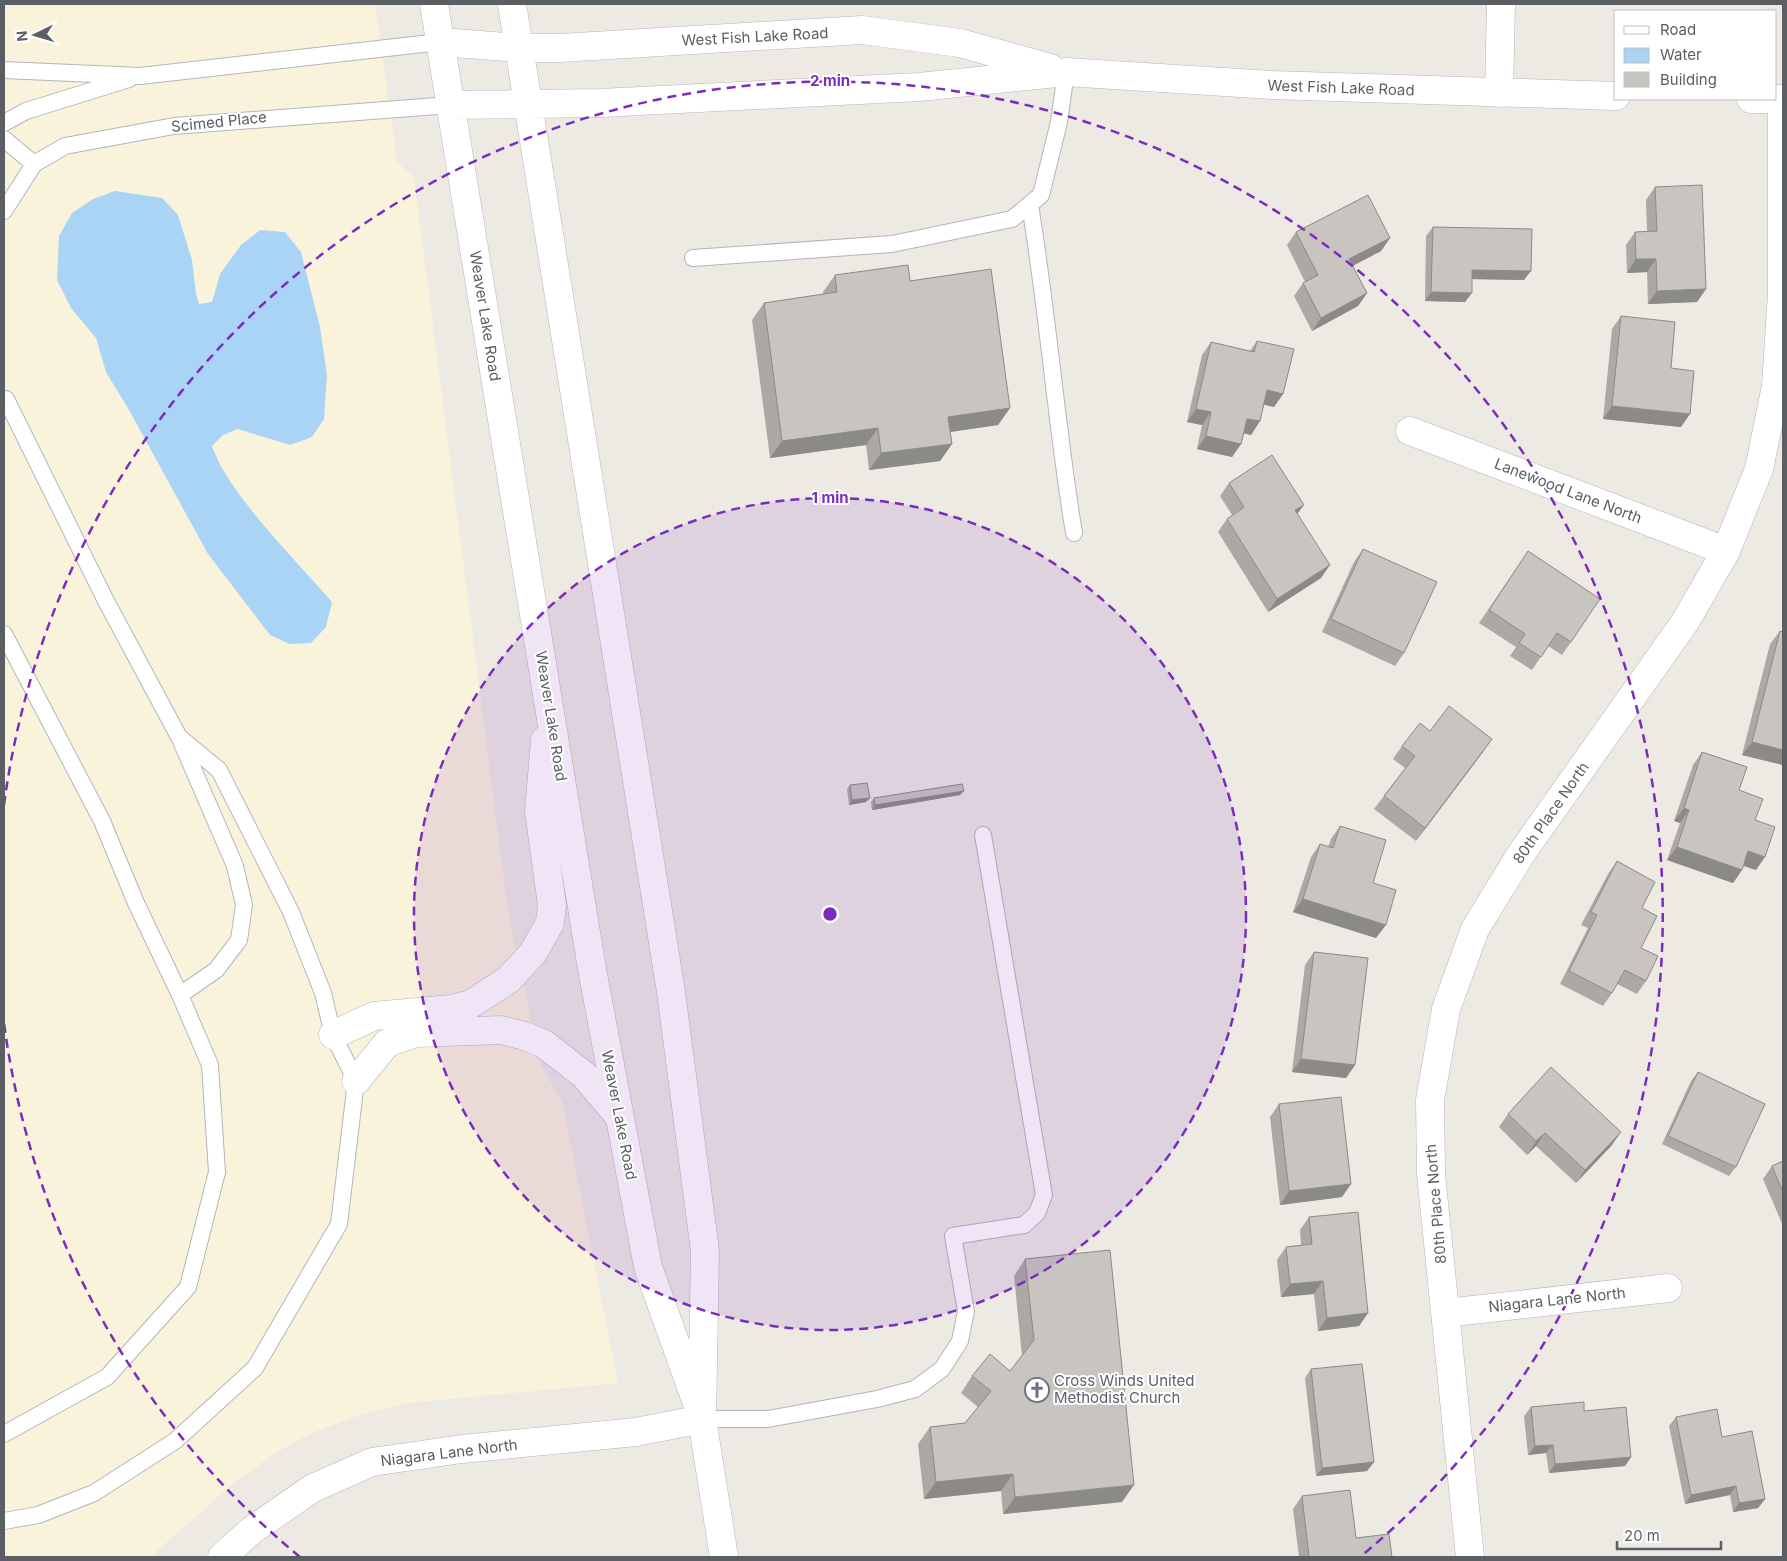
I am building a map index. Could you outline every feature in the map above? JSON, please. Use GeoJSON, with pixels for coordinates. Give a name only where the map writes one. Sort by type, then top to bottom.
{"type":"FeatureCollection","features":[{"type":"Feature","properties":{"kind":"street","name":"Weaver Lake Road"},"geometry":{"type":"LineString","coordinates":[[434,4],[592,969],[648,1267],[702,1419]]}},
{"type":"Feature","properties":{"kind":"street","name":"Weaver Lake Road"},"geometry":{"type":"LineString","coordinates":[[512,4],[671,992],[705,1251],[702,1419],[724,1557]]}},
{"type":"Feature","properties":{"kind":"street"},"geometry":{"type":"LineString","coordinates":[[1499,93],[1501,4]]}},
{"type":"Feature","properties":{"kind":"street","name":"West Fish Lake Road"},"geometry":{"type":"LineString","coordinates":[[440,42],[519,48],[560,48],[862,30],[960,43],[1066,72]]}},
{"type":"Feature","properties":{"kind":"street","name":"West Fish Lake Road"},"geometry":{"type":"LineString","coordinates":[[450,105],[528,105],[919,87],[1066,72],[1272,85],[1614,96]]}},
{"type":"Feature","properties":{"kind":"street","name":"80th Place North"},"geometry":{"type":"LineString","coordinates":[[1470,1557],[1431,1174],[1430,1100],[1446,1009],[1476,929],[1521,854],[1685,622],[1726,551],[1758,469],[1776,386],[1782,294],[1783,100]]}},
{"type":"Feature","properties":{"kind":"street","name":"Lanewood Lane North"},"geometry":{"type":"LineString","coordinates":[[1410,431],[1726,551]]}},
{"type":"Feature","properties":{"kind":"street"},"geometry":{"type":"LineString","coordinates":[[333,1035],[374,1016],[452,1009],[471,1004],[508,980],[533,953],[550,923],[552,905],[539,811],[548,701]]}},
{"type":"Feature","properties":{"kind":"street"},"geometry":{"type":"LineString","coordinates":[[356,1081],[387,1042],[416,1033],[502,1030],[544,1044],[584,1075],[620,1119]]}},
{"type":"Feature","properties":{"kind":"street","name":"Niagara Lane North"},"geometry":{"type":"LineString","coordinates":[[1446,1313],[1668,1288]]}},
{"type":"Feature","properties":{"kind":"street","name":"Niagara Lane North"},"geometry":{"type":"LineString","coordinates":[[222,1557],[252,1530],[313,1488],[372,1462],[462,1449],[636,1432],[702,1419]]}},
{"type":"Feature","properties":{"kind":"lane"},"geometry":{"type":"LineString","coordinates":[[4,70],[140,76],[440,42]]}},
{"type":"Feature","properties":{"kind":"lane"},"geometry":{"type":"LineString","coordinates":[[693,258],[892,244],[1012,219],[1041,195],[1060,122],[1066,72]]}},
{"type":"Feature","properties":{"kind":"lane"},"geometry":{"type":"LineString","coordinates":[[4,124],[26,111],[140,76]]}},
{"type":"Feature","properties":{"kind":"lane","name":"Scimed Place"},"geometry":{"type":"LineString","coordinates":[[34,164],[65,146],[174,126],[450,105]]}},
{"type":"Feature","properties":{"kind":"lane"},"geometry":{"type":"LineString","coordinates":[[4,138],[34,164],[4,211]]}},
{"type":"Feature","properties":{"kind":"lane"},"geometry":{"type":"LineString","coordinates":[[1030,205],[1043,286],[1064,473],[1074,533]]}},
{"type":"Feature","properties":{"kind":"lane"},"geometry":{"type":"LineString","coordinates":[[4,396],[106,601],[179,737],[235,866],[244,905],[239,940],[216,970],[180,995]]}},
{"type":"Feature","properties":{"kind":"lane"},"geometry":{"type":"LineString","coordinates":[[4,634],[102,821],[136,903],[180,995],[210,1065],[217,1172],[188,1287],[107,1378],[4,1434]]}},
{"type":"Feature","properties":{"kind":"lane"},"geometry":{"type":"LineString","coordinates":[[4,1521],[38,1515],[94,1493],[175,1441],[255,1368],[339,1224],[356,1081],[333,1035],[323,993],[292,912],[219,770],[179,737]]}},
{"type":"Feature","properties":{"kind":"lane"},"geometry":{"type":"LineString","coordinates":[[702,1419],[768,1419],[877,1399],[915,1389],[942,1369],[960,1342],[966,1311],[953,1236],[1024,1224],[1037,1214],[1044,1195],[983,835]]}},
{"type":"Feature","properties":{"kind":"shaded area"},"geometry":{"type":"Polygon","coordinates":[[[4,4],[375,4],[397,162],[414,178],[508,912],[541,1066],[562,1101],[618,1383],[408,1403],[360,1415],[314,1432],[277,1452],[236,1481],[150,1557],[4,1557],[4,4]]]}},
{"type":"Feature","properties":{"kind":"water"},"geometry":{"type":"Polygon","coordinates":[[[115,191],[162,198],[178,215],[192,260],[199,304],[212,302],[220,274],[241,245],[260,230],[285,232],[301,252],[320,327],[327,375],[324,419],[312,437],[290,445],[238,429],[223,435],[212,446],[220,465],[248,506],[332,602],[326,627],[311,643],[290,644],[270,635],[208,554],[106,372],[96,338],[71,308],[57,280],[59,236],[72,213],[93,199],[115,191]]]}},
{"type":"Feature","properties":{"kind":"building"},"geometry":{"type":"Polygon","coordinates":[[[1702,185],[1706,289],[1657,291],[1656,259],[1636,259],[1635,232],[1657,231],[1655,187],[1702,185]]]}},
{"type":"Feature","properties":{"kind":"building"},"geometry":{"type":"Polygon","coordinates":[[[1368,195],[1390,238],[1349,259],[1367,293],[1321,318],[1303,283],[1318,275],[1296,232],[1368,195]]]}},
{"type":"Feature","properties":{"kind":"building"},"geometry":{"type":"Polygon","coordinates":[[[1433,227],[1532,229],[1531,271],[1472,270],[1472,293],[1431,292],[1433,227]]]}},
{"type":"Feature","properties":{"kind":"building"},"geometry":{"type":"Polygon","coordinates":[[[908,265],[910,281],[991,269],[1010,408],[948,417],[952,444],[881,453],[878,428],[782,441],[764,303],[837,292],[835,275],[908,265]]]}},
{"type":"Feature","properties":{"kind":"building"},"geometry":{"type":"Polygon","coordinates":[[[1621,316],[1675,322],[1671,368],[1694,371],[1690,414],[1612,406],[1621,316]]]}},
{"type":"Feature","properties":{"kind":"building"},"geometry":{"type":"Polygon","coordinates":[[[1257,341],[1294,349],[1283,394],[1267,390],[1260,421],[1247,419],[1241,444],[1206,436],[1211,412],[1196,409],[1211,342],[1254,352],[1257,341]]]}},
{"type":"Feature","properties":{"kind":"building"},"geometry":{"type":"Polygon","coordinates":[[[1272,455],[1304,505],[1295,510],[1330,565],[1277,599],[1227,519],[1244,507],[1229,483],[1272,455]]]}},
{"type":"Feature","properties":{"kind":"building"},"geometry":{"type":"Polygon","coordinates":[[[1363,549],[1437,582],[1404,653],[1331,619],[1363,549]]]}},
{"type":"Feature","properties":{"kind":"building"},"geometry":{"type":"Polygon","coordinates":[[[1528,551],[1600,599],[1571,642],[1557,633],[1541,657],[1519,643],[1525,634],[1489,610],[1528,551]]]}},
{"type":"Feature","properties":{"kind":"building"},"geometry":{"type":"Polygon","coordinates":[[[1780,631],[1783,632],[1783,750],[1752,742],[1780,631]]]}},
{"type":"Feature","properties":{"kind":"building"},"geometry":{"type":"Polygon","coordinates":[[[1449,706],[1492,739],[1425,828],[1384,796],[1415,756],[1402,746],[1420,723],[1430,731],[1449,706]]]}},
{"type":"Feature","properties":{"kind":"building"},"geometry":{"type":"Polygon","coordinates":[[[1702,752],[1747,767],[1739,790],[1763,799],[1755,820],[1775,827],[1765,857],[1748,851],[1742,870],[1677,847],[1689,810],[1684,808],[1702,752]]]}},
{"type":"Feature","properties":{"kind":"building"},"geometry":{"type":"Polygon","coordinates":[[[867,783],[870,798],[852,800],[850,785],[867,783]]]}},
{"type":"Feature","properties":{"kind":"building"},"geometry":{"type":"Polygon","coordinates":[[[962,784],[964,791],[875,805],[874,798],[962,784]]]}},
{"type":"Feature","properties":{"kind":"building"},"geometry":{"type":"Polygon","coordinates":[[[1340,826],[1386,840],[1373,883],[1396,890],[1386,925],[1303,899],[1320,844],[1333,848],[1340,826]]]}},
{"type":"Feature","properties":{"kind":"building"},"geometry":{"type":"Polygon","coordinates":[[[1617,861],[1655,882],[1642,908],[1657,916],[1641,948],[1658,956],[1646,981],[1625,970],[1612,993],[1569,971],[1597,915],[1591,912],[1617,861]]]}},
{"type":"Feature","properties":{"kind":"building"},"geometry":{"type":"Polygon","coordinates":[[[1314,952],[1368,958],[1355,1065],[1301,1059],[1314,952]]]}},
{"type":"Feature","properties":{"kind":"building"},"geometry":{"type":"Polygon","coordinates":[[[1551,1067],[1621,1132],[1585,1170],[1545,1133],[1536,1141],[1508,1114],[1551,1067]]]}},
{"type":"Feature","properties":{"kind":"building"},"geometry":{"type":"Polygon","coordinates":[[[1698,1072],[1765,1104],[1736,1167],[1668,1136],[1698,1072]]]}},
{"type":"Feature","properties":{"kind":"building"},"geometry":{"type":"Polygon","coordinates":[[[1341,1097],[1351,1184],[1289,1191],[1279,1104],[1341,1097]]]}},
{"type":"Feature","properties":{"kind":"building"},"geometry":{"type":"Polygon","coordinates":[[[1783,1161],[1783,1192],[1772,1166],[1783,1161]]]}},
{"type":"Feature","properties":{"kind":"building"},"geometry":{"type":"Polygon","coordinates":[[[1358,1212],[1368,1313],[1327,1318],[1323,1281],[1290,1284],[1286,1247],[1312,1244],[1309,1217],[1358,1212]]]}},
{"type":"Feature","properties":{"kind":"building","name":"Cross Winds United Methodist Church"},"geometry":{"type":"Polygon","coordinates":[[[1110,1250],[1134,1485],[1015,1497],[1013,1474],[936,1482],[930,1427],[965,1423],[991,1391],[972,1376],[990,1354],[1010,1371],[1034,1340],[1025,1259],[1110,1250]]]}},
{"type":"Feature","properties":{"kind":"building"},"geometry":{"type":"Polygon","coordinates":[[[1362,1364],[1374,1462],[1322,1468],[1311,1369],[1362,1364]]]}},
{"type":"Feature","properties":{"kind":"building"},"geometry":{"type":"Polygon","coordinates":[[[1584,1402],[1584,1411],[1626,1407],[1631,1457],[1555,1464],[1553,1445],[1535,1446],[1531,1407],[1584,1402]]]}},
{"type":"Feature","properties":{"kind":"building"},"geometry":{"type":"Polygon","coordinates":[[[1717,1409],[1722,1437],[1752,1431],[1765,1499],[1739,1503],[1736,1486],[1691,1495],[1676,1417],[1717,1409]]]}},
{"type":"Feature","properties":{"kind":"building"},"geometry":{"type":"Polygon","coordinates":[[[1350,1490],[1356,1538],[1389,1534],[1392,1557],[1309,1557],[1302,1496],[1350,1490]]]}},
{"type":"Feature","properties":{"kind":"place","name":"Cross Winds United Methodist Church"},"geometry":{"type":"Point","coordinates":[1037,1390]}}]}
